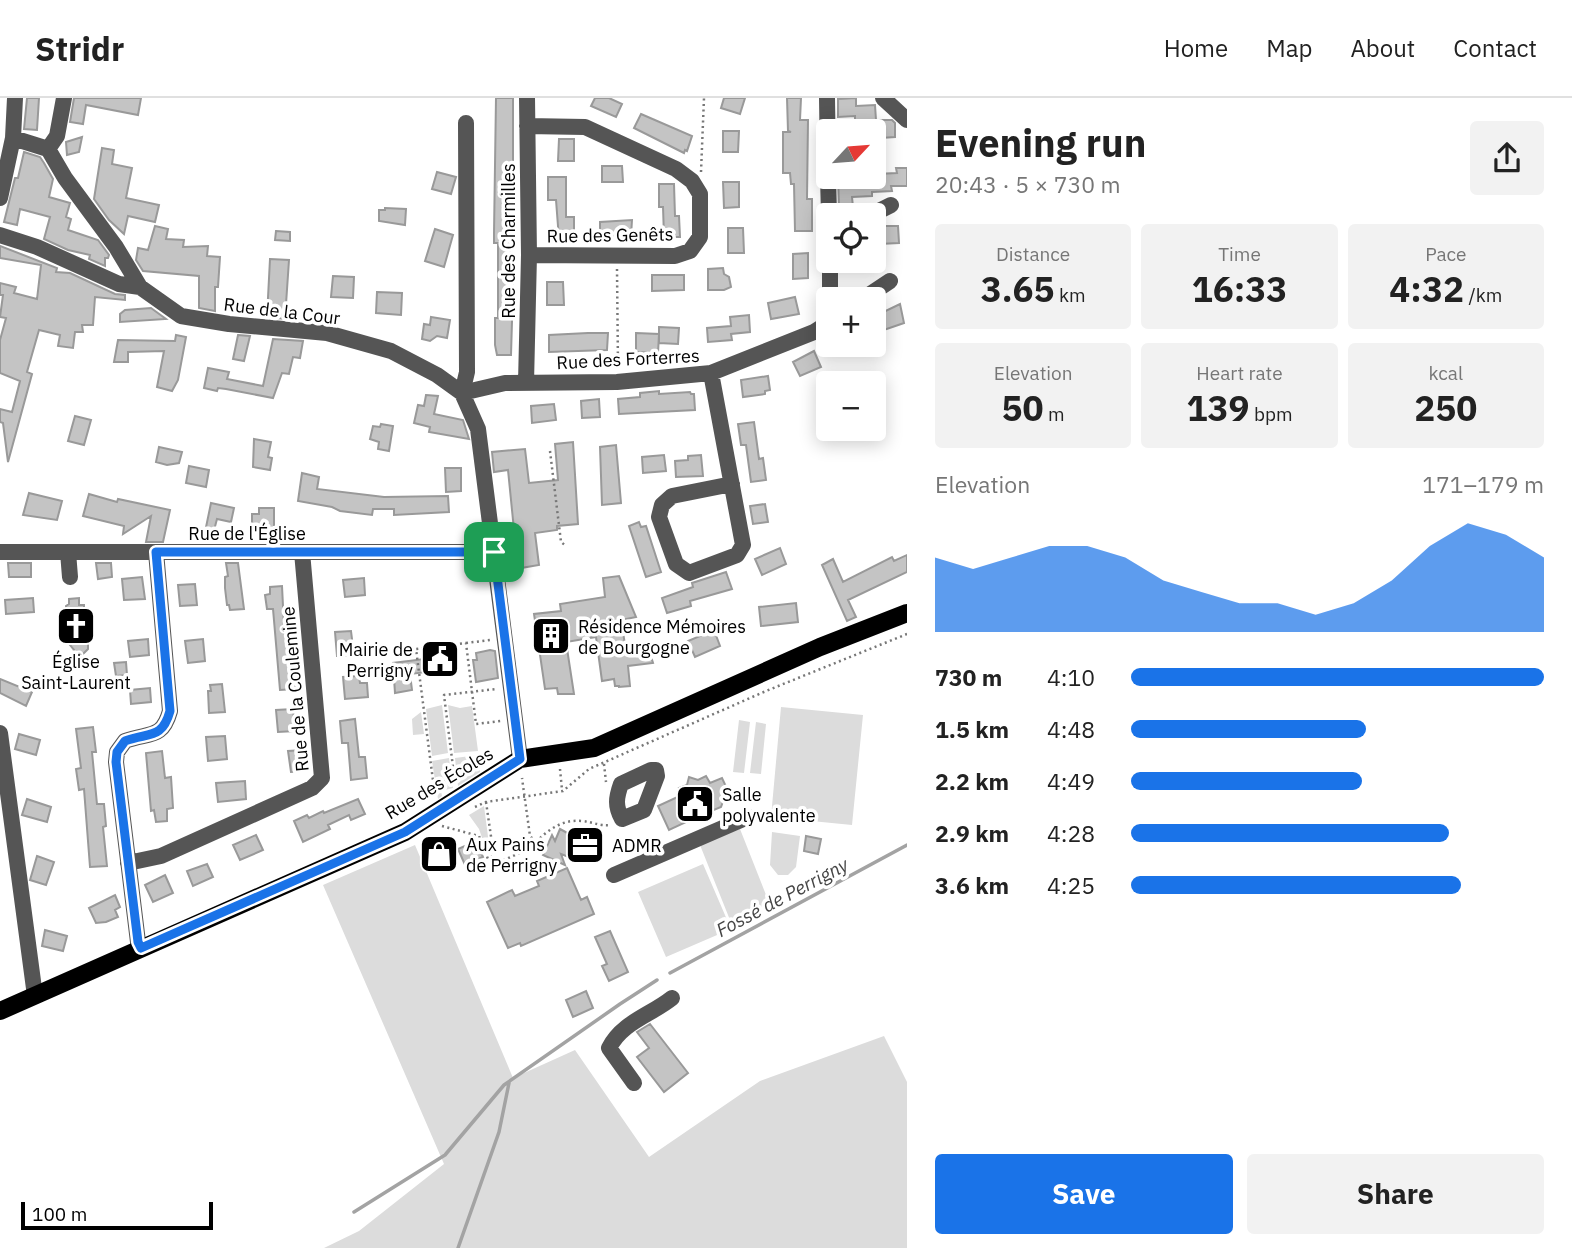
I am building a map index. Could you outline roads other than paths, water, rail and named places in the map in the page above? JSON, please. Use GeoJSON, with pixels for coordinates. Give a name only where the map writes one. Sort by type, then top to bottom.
{"type":"FeatureCollection","features":[{"type":"Feature","properties":{"kind":"main road","name":"Rue des Écoles"},"geometry":{"type":"LineString","coordinates":[[0,1011],[405,832],[520,759],[594,748],[797,657],[907,612]]}},
{"type":"Feature","properties":{"kind":"street"},"geometry":{"type":"LineString","coordinates":[[0,198],[13,138],[15,98]]}},
{"type":"Feature","properties":{"kind":"street"},"geometry":{"type":"LineString","coordinates":[[48,149],[57,136],[64,98]]}},
{"type":"Feature","properties":{"kind":"street","name":"Rue des Charmilles"},"geometry":{"type":"LineString","coordinates":[[526,383],[527,98]]}},
{"type":"Feature","properties":{"kind":"street"},"geometry":{"type":"LineString","coordinates":[[827,98],[827,119]]}},
{"type":"Feature","properties":{"kind":"street"},"geometry":{"type":"LineString","coordinates":[[883,98],[907,120]]}},
{"type":"Feature","properties":{"kind":"street"},"geometry":{"type":"LineString","coordinates":[[466,123],[467,372],[463,393],[478,429],[520,759]]}},
{"type":"Feature","properties":{"kind":"street","name":"Rue des Genêts"},"geometry":{"type":"LineString","coordinates":[[527,126],[584,127],[676,169],[692,181],[700,194],[700,237],[690,251],[675,256],[528,255]]}},
{"type":"Feature","properties":{"kind":"street"},"geometry":{"type":"LineString","coordinates":[[13,138],[48,149],[65,178],[116,247],[140,287]]}},
{"type":"Feature","properties":{"kind":"street"},"geometry":{"type":"LineString","coordinates":[[886,208],[891,205]]}},
{"type":"Feature","properties":{"kind":"street"},"geometry":{"type":"LineString","coordinates":[[0,235],[37,247],[119,284],[140,287]]}},
{"type":"Feature","properties":{"kind":"street"},"geometry":{"type":"LineString","coordinates":[[881,287],[890,281]]}},
{"type":"Feature","properties":{"kind":"street","name":"Rue de la Cour"},"geometry":{"type":"LineString","coordinates":[[140,287],[181,316],[327,334],[391,351],[437,375],[463,393]]}},
{"type":"Feature","properties":{"kind":"street","name":"Rue des Forterres"},"geometry":{"type":"LineString","coordinates":[[463,393],[505,383],[617,382],[711,373],[816,331]]}},
{"type":"Feature","properties":{"kind":"street"},"geometry":{"type":"LineString","coordinates":[[711,373],[732,484],[743,545],[737,555],[689,573],[676,564],[659,517],[662,505],[672,496],[732,484]]}},
{"type":"Feature","properties":{"kind":"street","name":"Rue de l'Église"},"geometry":{"type":"LineString","coordinates":[[0,552],[494,552]]}},
{"type":"Feature","properties":{"kind":"street"},"geometry":{"type":"LineString","coordinates":[[68,552],[70,577]]}},
{"type":"Feature","properties":{"kind":"street"},"geometry":{"type":"LineString","coordinates":[[141,948],[138,942],[116,762],[117,752],[125,741],[157,733],[166,727],[170,711],[156,552]]}},
{"type":"Feature","properties":{"kind":"street","name":"Rue de la Coulemine"},"geometry":{"type":"LineString","coordinates":[[128,863],[161,856],[312,788],[322,778],[302,552]]}},
{"type":"Feature","properties":{"kind":"street"},"geometry":{"type":"LineString","coordinates":[[0,733],[35,996]]}},
{"type":"Feature","properties":{"kind":"street"},"geometry":{"type":"LineString","coordinates":[[614,875],[748,817]]}},
{"type":"Feature","properties":{"kind":"street"},"geometry":{"type":"LineString","coordinates":[[634,1083],[609,1048],[614,1038],[642,1015],[672,998]]}},
{"type":"Feature","properties":{"kind":"waterway","name":"Fossé de Perrigny"},"geometry":{"type":"LineString","coordinates":[[670,973],[907,845]]}},
{"type":"Feature","properties":{"kind":"waterway","name":"Fossé de Perrigny"},"geometry":{"type":"LineString","coordinates":[[354,1212],[445,1155],[504,1085],[657,980]]}},
{"type":"Feature","properties":{"kind":"waterway","name":"Fossé de Perrigny"},"geometry":{"type":"LineString","coordinates":[[458,1248],[499,1132],[509,1083]]}},
{"type":"Feature","properties":{"kind":"place","name":"Église Saint-Laurent"},"geometry":{"type":"Point","coordinates":[76,626]}},
{"type":"Feature","properties":{"kind":"place","name":"Résidence Mémoires de Bourgogne"},"geometry":{"type":"Point","coordinates":[551,636]}},
{"type":"Feature","properties":{"kind":"place","name":"Mairie de Perrigny"},"geometry":{"type":"Point","coordinates":[440,659]}},
{"type":"Feature","properties":{"kind":"place","name":"Salle polyvalente"},"geometry":{"type":"Point","coordinates":[695,804]}},
{"type":"Feature","properties":{"kind":"place","name":"ADMR"},"geometry":{"type":"Point","coordinates":[585,845]}},
{"type":"Feature","properties":{"kind":"place","name":"Aux Pains de Perrigny"},"geometry":{"type":"Point","coordinates":[439,854]}}]}
